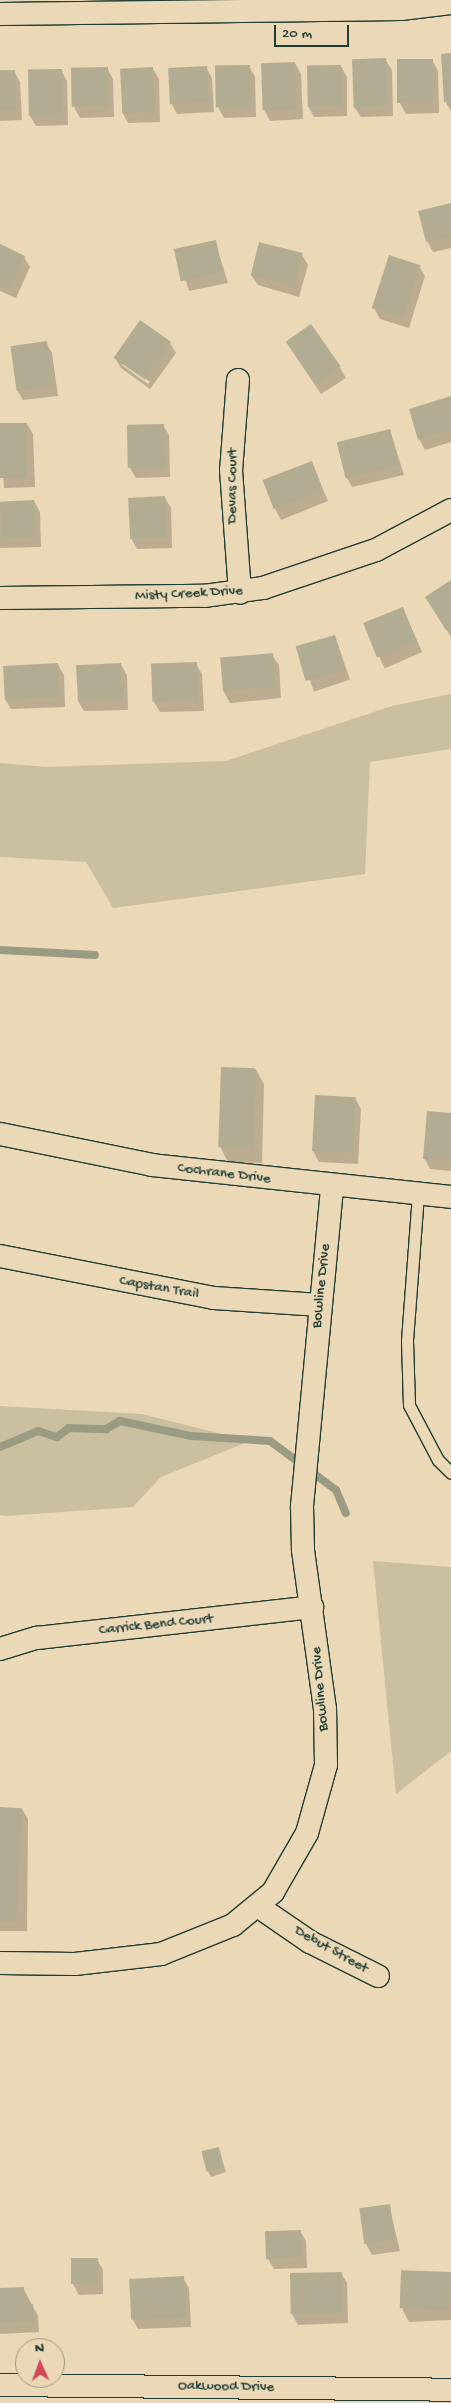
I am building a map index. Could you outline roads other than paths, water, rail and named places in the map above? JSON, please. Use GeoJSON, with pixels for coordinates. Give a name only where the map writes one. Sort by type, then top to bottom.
{"type":"FeatureCollection","features":[{"type":"Feature","properties":{"kind":"street"},"geometry":{"type":"LineString","coordinates":[[0,14],[401,9],[451,3]]}},
{"type":"Feature","properties":{"kind":"street","name":"Devas Court"},"geometry":{"type":"LineString","coordinates":[[238,380],[231,470],[240,593]]}},
{"type":"Feature","properties":{"kind":"street","name":"Misty Creek Drive"},"geometry":{"type":"LineString","coordinates":[[0,598],[240,593],[311,575],[376,550],[451,510]]}},
{"type":"Feature","properties":{"kind":"street","name":"Cochrane Drive"},"geometry":{"type":"LineString","coordinates":[[0,1134],[152,1165],[332,1186],[451,1197]]}},
{"type":"Feature","properties":{"kind":"street","name":"Bowline Drive"},"geometry":{"type":"LineString","coordinates":[[0,1963],[75,1964],[161,1954],[233,1925],[259,1907],[273,1892],[306,1832],[326,1765],[325,1709],[303,1550],[302,1506],[332,1186]]}},
{"type":"Feature","properties":{"kind":"street","name":"Capstan Trail"},"geometry":{"type":"LineString","coordinates":[[0,1256],[214,1298],[320,1305]]}},
{"type":"Feature","properties":{"kind":"street","name":"Carrick Bend Court"},"geometry":{"type":"LineString","coordinates":[[0,1648],[38,1638],[312,1607]]}},
{"type":"Feature","properties":{"kind":"street","name":"Debut Street"},"geometry":{"type":"LineString","coordinates":[[259,1907],[310,1942],[378,1976]]}},
{"type":"Feature","properties":{"kind":"street","name":"Oakwood Drive"},"geometry":{"type":"LineString","coordinates":[[0,2385],[267,2395],[451,2390]]}},
{"type":"Feature","properties":{"kind":"lane"},"geometry":{"type":"LineString","coordinates":[[418,1194],[406,1341],[409,1405],[438,1460],[451,1473]]}},
{"type":"Feature","properties":{"kind":"waterway"},"geometry":{"type":"LineString","coordinates":[[0,950],[95,955]]}},
{"type":"Feature","properties":{"kind":"waterway"},"geometry":{"type":"LineString","coordinates":[[0,1447],[38,1431],[57,1437],[69,1428],[106,1429],[120,1421],[191,1436],[270,1441],[336,1490],[346,1513]]}}]}
